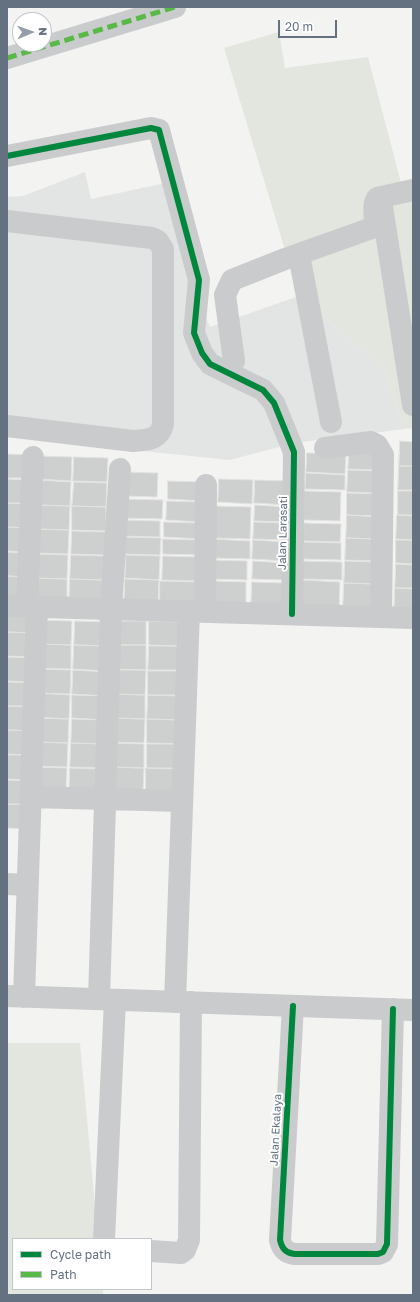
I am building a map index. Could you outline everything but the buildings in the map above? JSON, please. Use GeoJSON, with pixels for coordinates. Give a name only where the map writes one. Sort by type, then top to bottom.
{"type":"FeatureCollection","features":[{"type":"Feature","properties":{"kind":"street"},"geometry":{"type":"LineString","coordinates":[[7,58],[175,7]]}},
{"type":"Feature","properties":{"kind":"street","name":"Jalan Larasati"},"geometry":{"type":"LineString","coordinates":[[7,156],[151,128],[159,130],[199,280],[194,332],[202,353],[210,364],[263,390],[274,403],[294,452],[292,614]]}},
{"type":"Feature","properties":{"kind":"street"},"geometry":{"type":"LineString","coordinates":[[234,361],[226,295],[232,280],[372,228],[374,224],[374,204],[380,197],[413,190]]}},
{"type":"Feature","properties":{"kind":"street"},"geometry":{"type":"LineString","coordinates":[[380,197],[413,405]]}},
{"type":"Feature","properties":{"kind":"street"},"geometry":{"type":"LineString","coordinates":[[7,221],[152,238],[158,241],[163,249],[162,432],[156,437],[148,440],[133,441],[7,426]]}},
{"type":"Feature","properties":{"kind":"street"},"geometry":{"type":"LineString","coordinates":[[299,254],[331,422]]}},
{"type":"Feature","properties":{"kind":"street"},"geometry":{"type":"LineString","coordinates":[[325,448],[371,442],[377,445],[383,455],[381,617]]}},
{"type":"Feature","properties":{"kind":"street"},"geometry":{"type":"LineString","coordinates":[[32,457],[24,606],[30,797],[17,885],[15,997],[403,1009]]}},
{"type":"Feature","properties":{"kind":"street"},"geometry":{"type":"LineString","coordinates":[[104,1238],[107,1000],[105,798],[112,608],[120,469]]}},
{"type":"Feature","properties":{"kind":"street"},"geometry":{"type":"LineString","coordinates":[[152,1252],[181,1253],[185,1250],[189,1240],[183,1002],[182,801],[206,485]]}},
{"type":"Feature","properties":{"kind":"street"},"geometry":{"type":"LineString","coordinates":[[24,606],[413,618]]}},
{"type":"Feature","properties":{"kind":"street"},"geometry":{"type":"LineString","coordinates":[[30,797],[182,801]]}},
{"type":"Feature","properties":{"kind":"street","name":"Jalan Ekalaya"},"geometry":{"type":"LineString","coordinates":[[293,1006],[280,1240],[282,1248],[288,1253],[378,1254],[383,1252],[387,1244],[403,1009]]}},
{"type":"Feature","properties":{"kind":"shaded area"},"geometry":{"type":"Polygon","coordinates":[[[279,32],[285,68],[368,57],[406,202],[413,201],[413,428],[404,429],[383,367],[299,296],[224,48],[279,32]]]}},
{"type":"Feature","properties":{"kind":"shaded area"},"geometry":{"type":"Polygon","coordinates":[[[85,172],[91,199],[170,182],[192,287],[210,327],[299,296],[383,367],[404,429],[294,443],[230,460],[7,437],[7,197],[23,196],[85,172]]]}},
{"type":"Feature","properties":{"kind":"shaded area"},"geometry":{"type":"Polygon","coordinates":[[[7,1043],[80,1043],[98,1238],[12,1238],[12,1290],[103,1290],[103,1295],[7,1295],[7,1043]]]}},
{"type":"Feature","properties":{"kind":"marked path"},"geometry":{"type":"LineString","coordinates":[[7,58],[175,7]]}},
{"type":"Feature","properties":{"kind":"cycle path"},"geometry":{"type":"LineString","coordinates":[[7,156],[151,128],[159,130],[199,280],[194,333],[202,353],[210,364],[263,390],[274,403],[294,452],[292,614]]}},
{"type":"Feature","properties":{"kind":"cycle path"},"geometry":{"type":"LineString","coordinates":[[293,1006],[280,1240],[285,1250],[289,1253],[295,1254],[378,1254],[383,1252],[387,1244],[393,1009]]}}]}
